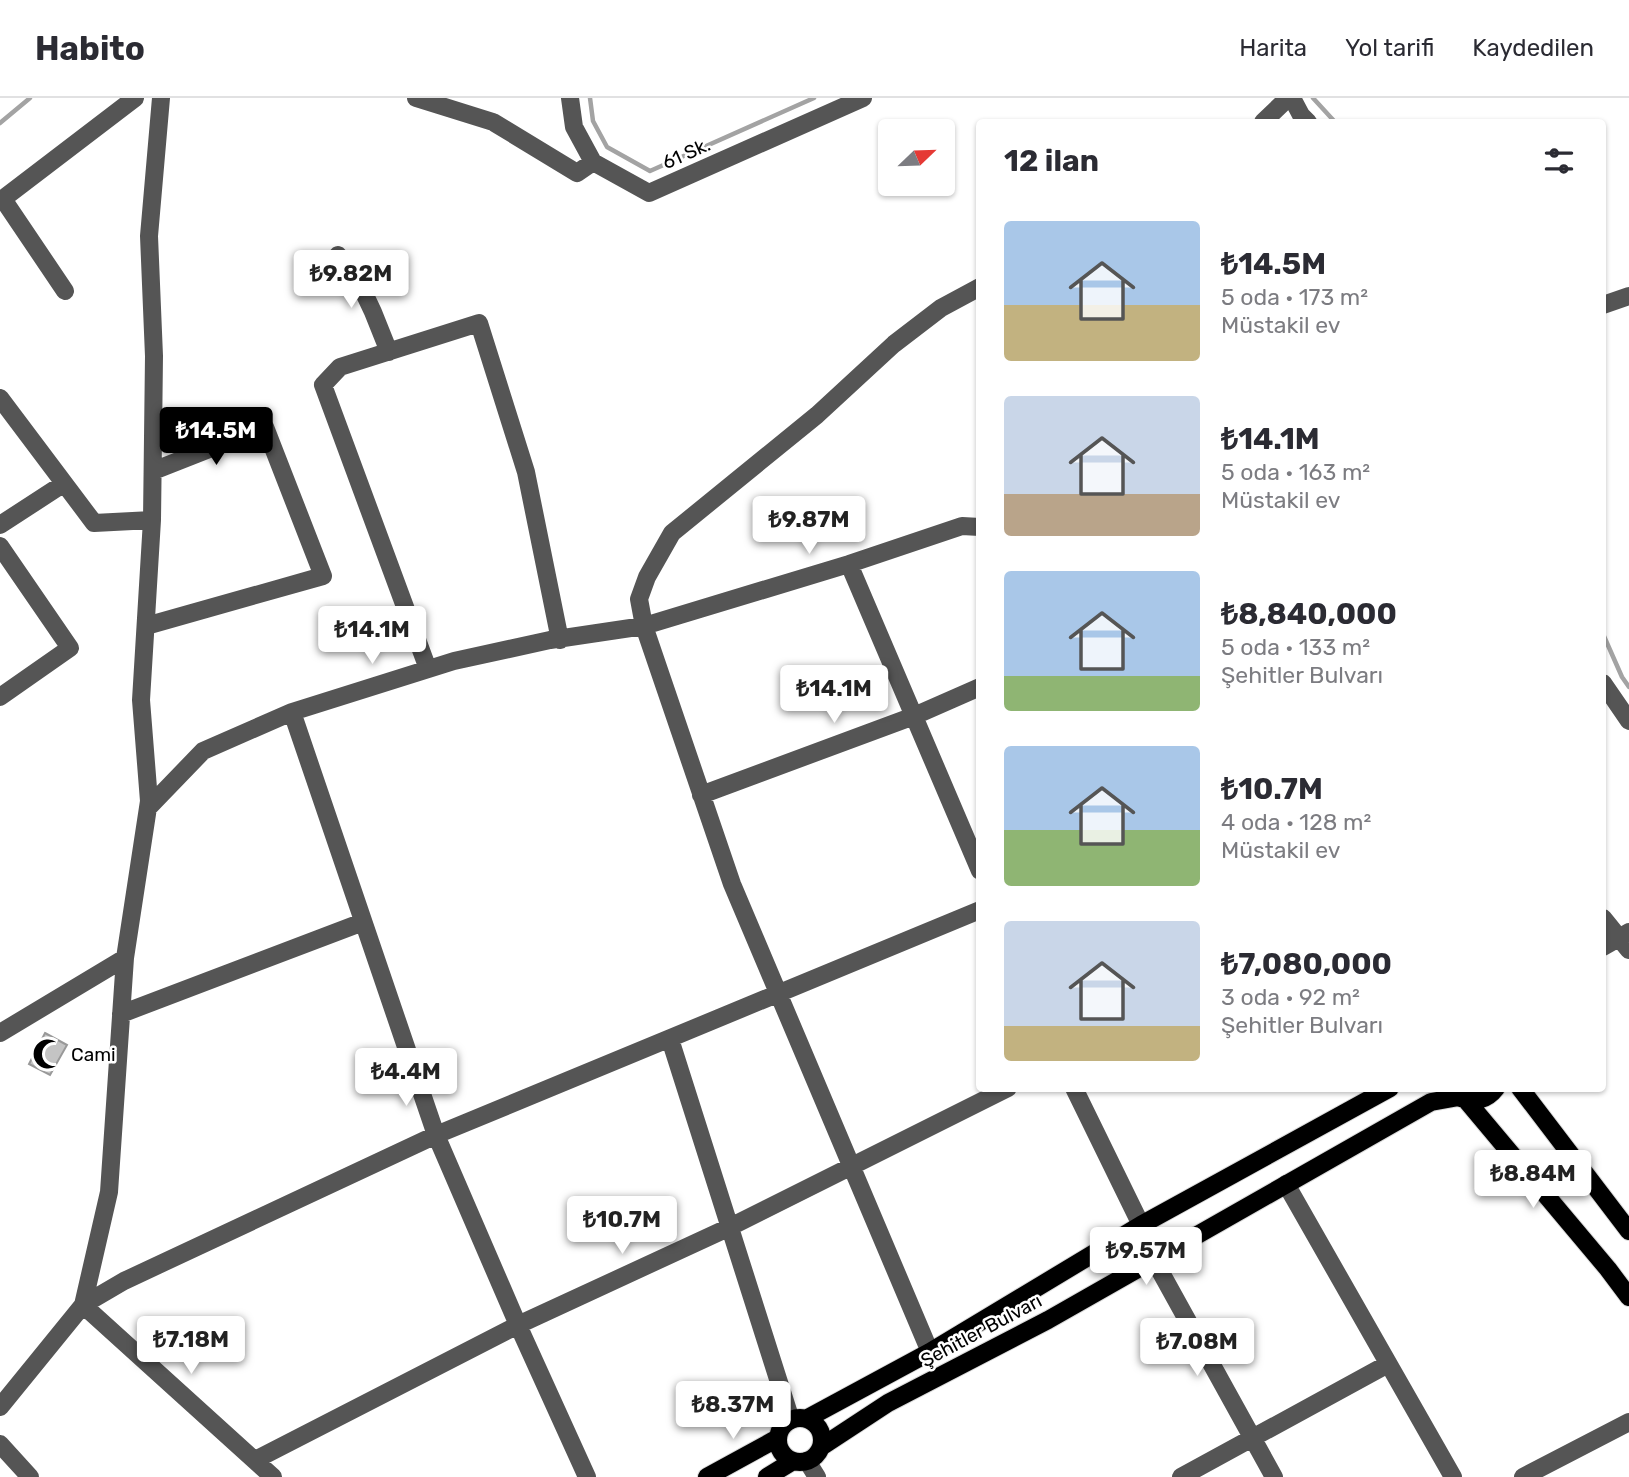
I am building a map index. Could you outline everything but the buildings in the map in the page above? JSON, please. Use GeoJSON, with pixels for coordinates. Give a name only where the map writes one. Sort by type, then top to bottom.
{"type":"FeatureCollection","features":[{"type":"Feature","properties":{"kind":"main road","name":"Şehitler Bulvarı"},"geometry":{"type":"LineString","coordinates":[[798,1419],[930,1352],[1141,1226],[1383,1092]]}},
{"type":"Feature","properties":{"kind":"main road","name":"Şehitler Bulvarı"},"geometry":{"type":"LineString","coordinates":[[821,1447],[888,1402],[1048,1320],[1431,1102],[1458,1095],[1475,1101],[1494,1092]]}},
{"type":"Feature","properties":{"kind":"main road"},"geometry":{"type":"LineString","coordinates":[[1523,1092],[1626,1222]]}},
{"type":"Feature","properties":{"kind":"main road"},"geometry":{"type":"LineString","coordinates":[[1458,1095],[1629,1297]]}},
{"type":"Feature","properties":{"kind":"main road"},"geometry":{"type":"LineString","coordinates":[[767,1477],[818,1453],[821,1433],[812,1422],[798,1419],[784,1424],[778,1438],[781,1452],[800,1461]]}},
{"type":"Feature","properties":{"kind":"main road"},"geometry":{"type":"LineString","coordinates":[[707,1477],[778,1438]]}},
{"type":"Feature","properties":{"kind":"street"},"geometry":{"type":"LineString","coordinates":[[65,291],[1,200],[135,98]]}},
{"type":"Feature","properties":{"kind":"street"},"geometry":{"type":"LineString","coordinates":[[83,1305],[109,1192],[125,958],[149,801],[141,700],[153,471],[154,356],[149,236],[160,98]]}},
{"type":"Feature","properties":{"kind":"street"},"geometry":{"type":"LineString","coordinates":[[416,98],[493,122],[577,173],[593,162],[574,127],[570,98]]}},
{"type":"Feature","properties":{"kind":"street","name":"61 Sk."},"geometry":{"type":"LineString","coordinates":[[593,162],[649,193],[863,98]]}},
{"type":"Feature","properties":{"kind":"street"},"geometry":{"type":"LineString","coordinates":[[1266,119],[1290,98],[1305,119]]}},
{"type":"Feature","properties":{"kind":"street"},"geometry":{"type":"LineString","coordinates":[[338,255],[365,295],[389,352]]}},
{"type":"Feature","properties":{"kind":"street"},"geometry":{"type":"LineString","coordinates":[[930,1352],[732,884],[644,626],[639,599],[646,577],[672,533],[817,415],[894,344],[941,308],[976,289]]}},
{"type":"Feature","properties":{"kind":"street"},"geometry":{"type":"LineString","coordinates":[[1606,304],[1629,296]]}},
{"type":"Feature","properties":{"kind":"street"},"geometry":{"type":"LineString","coordinates":[[428,669],[323,385],[340,367],[479,323],[526,472],[560,640]]}},
{"type":"Feature","properties":{"kind":"street"},"geometry":{"type":"LineString","coordinates":[[0,398],[94,523],[152,520]]}},
{"type":"Feature","properties":{"kind":"street"},"geometry":{"type":"LineString","coordinates":[[146,626],[323,576],[265,427],[153,471]]}},
{"type":"Feature","properties":{"kind":"street"},"geometry":{"type":"LineString","coordinates":[[0,525],[63,484]]}},
{"type":"Feature","properties":{"kind":"street"},"geometry":{"type":"LineString","coordinates":[[148,808],[203,751],[292,712],[454,661],[551,640],[644,626],[849,564],[962,526],[976,527]]}},
{"type":"Feature","properties":{"kind":"street"},"geometry":{"type":"LineString","coordinates":[[0,546],[70,648],[0,697]]}},
{"type":"Feature","properties":{"kind":"street"},"geometry":{"type":"LineString","coordinates":[[849,564],[976,862]]}},
{"type":"Feature","properties":{"kind":"street"},"geometry":{"type":"LineString","coordinates":[[1606,687],[1629,721]]}},
{"type":"Feature","properties":{"kind":"street"},"geometry":{"type":"LineString","coordinates":[[701,795],[914,716],[976,689]]}},
{"type":"Feature","properties":{"kind":"street"},"geometry":{"type":"LineString","coordinates":[[292,712],[436,1135],[587,1477]]}},
{"type":"Feature","properties":{"kind":"street"},"geometry":{"type":"LineString","coordinates":[[0,1407],[83,1305],[124,1281],[436,1135],[976,912]]}},
{"type":"Feature","properties":{"kind":"street"},"geometry":{"type":"LineString","coordinates":[[121,1014],[363,922]]}},
{"type":"Feature","properties":{"kind":"street"},"geometry":{"type":"LineString","coordinates":[[1606,922],[1620,942]]}},
{"type":"Feature","properties":{"kind":"street"},"geometry":{"type":"LineString","coordinates":[[0,1033],[125,958]]}},
{"type":"Feature","properties":{"kind":"street"},"geometry":{"type":"LineString","coordinates":[[670,1039],[730,1227],[798,1419]]}},
{"type":"Feature","properties":{"kind":"street"},"geometry":{"type":"LineString","coordinates":[[255,1460],[518,1325],[730,1227],[1000,1092]]}},
{"type":"Feature","properties":{"kind":"street"},"geometry":{"type":"LineString","coordinates":[[1076,1092],[1141,1226],[1154,1260],[1274,1477]]}},
{"type":"Feature","properties":{"kind":"street"},"geometry":{"type":"LineString","coordinates":[[1286,1184],[1453,1477]]}},
{"type":"Feature","properties":{"kind":"street"},"geometry":{"type":"LineString","coordinates":[[83,1305],[274,1477]]}},
{"type":"Feature","properties":{"kind":"street"},"geometry":{"type":"LineString","coordinates":[[1181,1477],[1388,1364]]}},
{"type":"Feature","properties":{"kind":"street"},"geometry":{"type":"LineString","coordinates":[[1523,1477],[1629,1422]]}},
{"type":"Feature","properties":{"kind":"street"},"geometry":{"type":"LineString","coordinates":[[0,1444],[30,1477]]}},
{"type":"Feature","properties":{"kind":"street"},"geometry":{"type":"LineString","coordinates":[[800,1461],[817,1477]]}},
{"type":"Feature","properties":{"kind":"waterway"},"geometry":{"type":"LineString","coordinates":[[0,123],[30,98]]}},
{"type":"Feature","properties":{"kind":"waterway"},"geometry":{"type":"LineString","coordinates":[[590,98],[593,121],[607,147],[650,171],[814,98]]}},
{"type":"Feature","properties":{"kind":"waterway"},"geometry":{"type":"LineString","coordinates":[[1313,98],[1332,119]]}},
{"type":"Feature","properties":{"kind":"waterway"},"geometry":{"type":"LineString","coordinates":[[1606,641],[1629,687]]}},
{"type":"Feature","properties":{"kind":"place","name":"Cami"},"geometry":{"type":"Point","coordinates":[48,1054]}}]}
